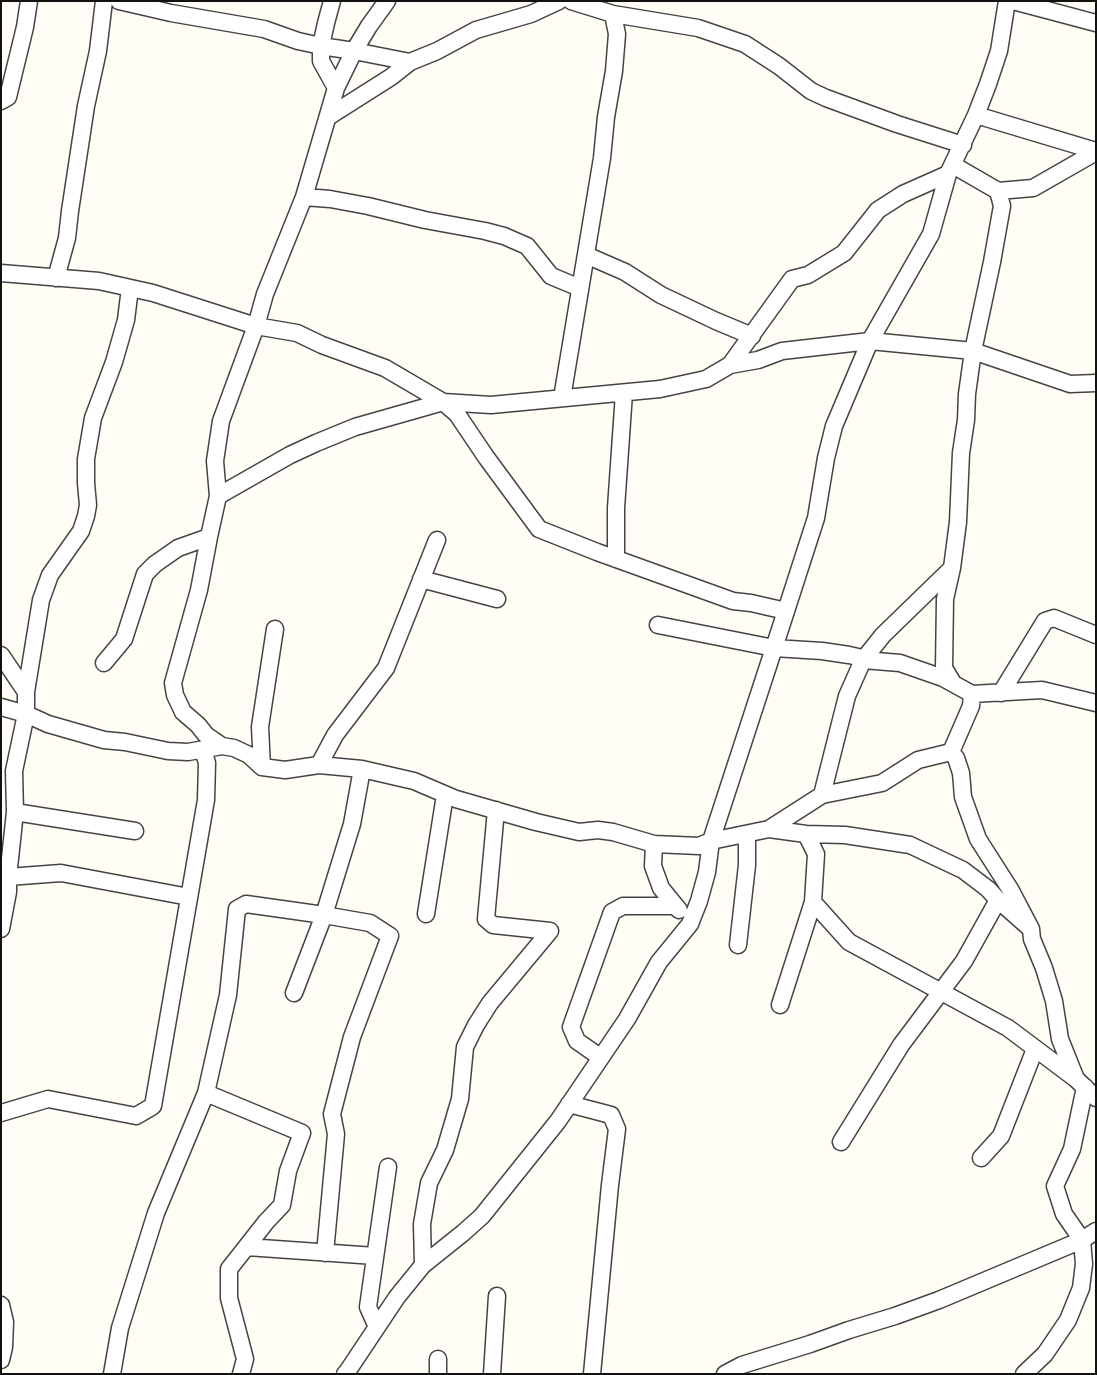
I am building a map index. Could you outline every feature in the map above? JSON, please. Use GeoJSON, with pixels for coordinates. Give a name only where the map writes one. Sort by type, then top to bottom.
{"type":"FeatureCollection","features":[{"type":"Feature","properties":{"kind":"street"},"geometry":{"type":"LineString","coordinates":[[1,101],[8,97],[25,27],[29,1]]}},
{"type":"Feature","properties":{"kind":"street"},"geometry":{"type":"LineString","coordinates":[[56,278],[67,238],[86,106],[98,51],[104,1]]}},
{"type":"Feature","properties":{"kind":"street"},"geometry":{"type":"LineString","coordinates":[[119,1],[264,29],[298,41],[321,46],[410,62]]}},
{"type":"Feature","properties":{"kind":"street"},"geometry":{"type":"LineString","coordinates":[[332,1],[321,46],[322,61],[336,88]]}},
{"type":"Feature","properties":{"kind":"street"},"geometry":{"type":"LineString","coordinates":[[222,746],[206,735],[183,712],[175,695],[173,683],[199,590],[218,496],[215,462],[221,421],[256,326],[265,294],[304,197],[336,88],[354,51],[369,26],[388,1]]}},
{"type":"Feature","properties":{"kind":"street"},"geometry":{"type":"LineString","coordinates":[[328,117],[391,77],[410,62],[437,51],[476,30],[531,14],[559,1]]}},
{"type":"Feature","properties":{"kind":"street"},"geometry":{"type":"LineString","coordinates":[[571,1],[613,14],[698,28],[745,44],[779,66],[811,91],[826,98],[897,124],[963,144]]}},
{"type":"Feature","properties":{"kind":"street"},"geometry":{"type":"LineString","coordinates":[[345,1374],[397,1297],[423,1265],[463,1234],[482,1216],[558,1121],[627,1019],[659,962],[690,924],[707,872],[712,841],[816,518],[826,458],[834,426],[870,340],[930,234],[951,170],[976,115],[999,51],[1007,1]]}},
{"type":"Feature","properties":{"kind":"street"},"geometry":{"type":"LineString","coordinates":[[1013,1],[1096,23]]}},
{"type":"Feature","properties":{"kind":"street"},"geometry":{"type":"LineString","coordinates":[[562,398],[602,158],[606,117],[614,71],[617,34],[613,14]]}},
{"type":"Feature","properties":{"kind":"street"},"geometry":{"type":"LineString","coordinates":[[976,115],[1096,151]]}},
{"type":"Feature","properties":{"kind":"street"},"geometry":{"type":"LineString","coordinates":[[951,170],[998,191],[1033,188],[1096,151]]}},
{"type":"Feature","properties":{"kind":"street"},"geometry":{"type":"LineString","coordinates":[[730,366],[792,280],[808,275],[844,253],[878,210],[903,194],[951,170]]}},
{"type":"Feature","properties":{"kind":"street"},"geometry":{"type":"LineString","coordinates":[[953,683],[944,668],[944,599],[952,568],[958,522],[961,453],[973,351],[1002,206],[998,191]]}},
{"type":"Feature","properties":{"kind":"street"},"geometry":{"type":"LineString","coordinates":[[304,197],[330,199],[368,206],[504,236],[527,246],[551,276],[580,288]]}},
{"type":"Feature","properties":{"kind":"street"},"geometry":{"type":"LineString","coordinates":[[586,255],[625,272],[661,294],[716,321],[752,336]]}},
{"type":"Feature","properties":{"kind":"street"},"geometry":{"type":"LineString","coordinates":[[1,272],[99,281],[153,293],[256,326],[297,333],[322,345],[385,368],[443,402],[457,414],[538,529],[733,601],[786,611]]}},
{"type":"Feature","properties":{"kind":"street"},"geometry":{"type":"LineString","coordinates":[[1,929],[8,892],[15,812],[14,771],[26,714],[26,692],[42,600],[50,575],[81,532],[86,516],[88,505],[86,459],[93,418],[114,362],[126,320],[130,288]]}},
{"type":"Feature","properties":{"kind":"street"},"geometry":{"type":"LineString","coordinates":[[218,496],[290,455],[339,433],[443,402],[491,405],[660,389],[706,379],[730,366],[758,360],[782,351],[870,340],[973,351],[1070,384],[1096,383]]}},
{"type":"Feature","properties":{"kind":"street"},"geometry":{"type":"LineString","coordinates":[[616,559],[616,508],[624,393]]}},
{"type":"Feature","properties":{"kind":"street"},"geometry":{"type":"LineString","coordinates":[[104,663],[124,639],[145,574],[155,564],[178,548],[209,537]]}},
{"type":"Feature","properties":{"kind":"street"},"geometry":{"type":"LineString","coordinates":[[319,765],[335,735],[386,668],[437,540]]}},
{"type":"Feature","properties":{"kind":"street"},"geometry":{"type":"LineString","coordinates":[[822,795],[847,696],[863,660],[883,635],[952,568]]}},
{"type":"Feature","properties":{"kind":"street"},"geometry":{"type":"LineString","coordinates":[[422,579],[497,599]]}},
{"type":"Feature","properties":{"kind":"street"},"geometry":{"type":"LineString","coordinates":[[1001,693],[1045,621],[1054,618],[1096,635]]}},
{"type":"Feature","properties":{"kind":"street"},"geometry":{"type":"LineString","coordinates":[[658,625],[774,648],[822,651],[849,655],[863,660],[900,663],[943,678],[972,694],[1042,690],[1096,703]]}},
{"type":"Feature","properties":{"kind":"street"},"geometry":{"type":"LineString","coordinates":[[262,767],[260,727],[275,629]]}},
{"type":"Feature","properties":{"kind":"street"},"geometry":{"type":"LineString","coordinates":[[1,655],[26,692]]}},
{"type":"Feature","properties":{"kind":"street"},"geometry":{"type":"LineString","coordinates":[[951,752],[971,706],[972,694]]}},
{"type":"Feature","properties":{"kind":"street"},"geometry":{"type":"LineString","coordinates":[[1,707],[26,714],[48,724],[104,740],[168,751],[188,752],[222,746],[243,751],[262,767],[285,770],[319,765],[362,769],[414,781],[445,795],[536,822],[579,832],[598,830],[613,832],[654,844],[699,846],[712,841],[769,829],[822,795],[882,783],[918,760],[951,752]]}},
{"type":"Feature","properties":{"kind":"street"},"geometry":{"type":"LineString","coordinates":[[1,1113],[48,1099],[136,1116],[153,1106],[206,800],[207,763],[203,750]]}},
{"type":"Feature","properties":{"kind":"street"},"geometry":{"type":"LineString","coordinates":[[951,752],[956,758],[961,773],[963,797],[978,839],[1010,889],[1031,929],[1032,939],[1044,968],[1054,1001],[1060,1039],[1086,1088],[1072,1149],[1054,1186],[1064,1214],[1082,1240],[1084,1264],[1081,1288],[1068,1320],[1045,1354],[1024,1374]]}},
{"type":"Feature","properties":{"kind":"street"},"geometry":{"type":"LineString","coordinates":[[294,993],[324,915],[352,824],[362,769]]}},
{"type":"Feature","properties":{"kind":"street"},"geometry":{"type":"LineString","coordinates":[[426,914],[445,795]]}},
{"type":"Feature","properties":{"kind":"street"},"geometry":{"type":"LineString","coordinates":[[423,1265],[422,1224],[429,1183],[445,1150],[460,1099],[465,1047],[490,1003],[550,931],[493,925],[486,919],[496,810]]}},
{"type":"Feature","properties":{"kind":"street"},"geometry":{"type":"LineString","coordinates":[[15,812],[134,831]]}},
{"type":"Feature","properties":{"kind":"street"},"geometry":{"type":"LineString","coordinates":[[769,829],[806,834],[845,835],[910,845],[963,870],[988,888],[998,900],[1031,929]]}},
{"type":"Feature","properties":{"kind":"street"},"geometry":{"type":"LineString","coordinates":[[738,945],[747,865],[747,834]]}},
{"type":"Feature","properties":{"kind":"street"},"geometry":{"type":"LineString","coordinates":[[780,1005],[813,902],[816,854],[806,834]]}},
{"type":"Feature","properties":{"kind":"street"},"geometry":{"type":"LineString","coordinates":[[654,844],[653,866],[661,888],[690,924]]}},
{"type":"Feature","properties":{"kind":"street"},"geometry":{"type":"LineString","coordinates":[[8,877],[61,873],[189,897]]}},
{"type":"Feature","properties":{"kind":"street"},"geometry":{"type":"LineString","coordinates":[[840,1142],[901,1045],[964,961],[998,900]]}},
{"type":"Feature","properties":{"kind":"street"},"geometry":{"type":"LineString","coordinates":[[813,902],[849,942],[1008,1028],[1086,1088]]}},
{"type":"Feature","properties":{"kind":"street"},"geometry":{"type":"LineString","coordinates":[[112,1374],[120,1328],[156,1213],[206,1093],[228,995],[237,909],[246,904],[370,923],[390,936],[352,1037],[332,1114],[336,1134],[325,1253]]}},
{"type":"Feature","properties":{"kind":"street"},"geometry":{"type":"LineString","coordinates":[[600,1057],[577,1041],[572,1027],[612,912],[623,906],[675,906]]}},
{"type":"Feature","properties":{"kind":"street"},"geometry":{"type":"LineString","coordinates":[[980,1158],[1001,1136],[1035,1049]]}},
{"type":"Feature","properties":{"kind":"street"},"geometry":{"type":"LineString","coordinates":[[206,1093],[302,1133],[288,1170],[282,1205],[266,1222],[230,1269],[229,1298],[245,1359],[241,1374]]}},
{"type":"Feature","properties":{"kind":"street"},"geometry":{"type":"LineString","coordinates":[[569,1104],[611,1115],[617,1129],[592,1374]]}},
{"type":"Feature","properties":{"kind":"street"},"geometry":{"type":"LineString","coordinates":[[377,1327],[368,1307],[388,1167]]}},
{"type":"Feature","properties":{"kind":"street"},"geometry":{"type":"LineString","coordinates":[[725,1374],[849,1330],[913,1310],[992,1279],[1082,1240],[1096,1231]]}},
{"type":"Feature","properties":{"kind":"street"},"geometry":{"type":"LineString","coordinates":[[247,1247],[375,1256]]}},
{"type":"Feature","properties":{"kind":"street"},"geometry":{"type":"LineString","coordinates":[[492,1374],[498,1296]]}},
{"type":"Feature","properties":{"kind":"street"},"geometry":{"type":"LineString","coordinates":[[1,1305],[5,1322],[4,1347],[1,1360]]}},
{"type":"Feature","properties":{"kind":"street"},"geometry":{"type":"LineString","coordinates":[[359,1354],[364,1374]]}}]}
